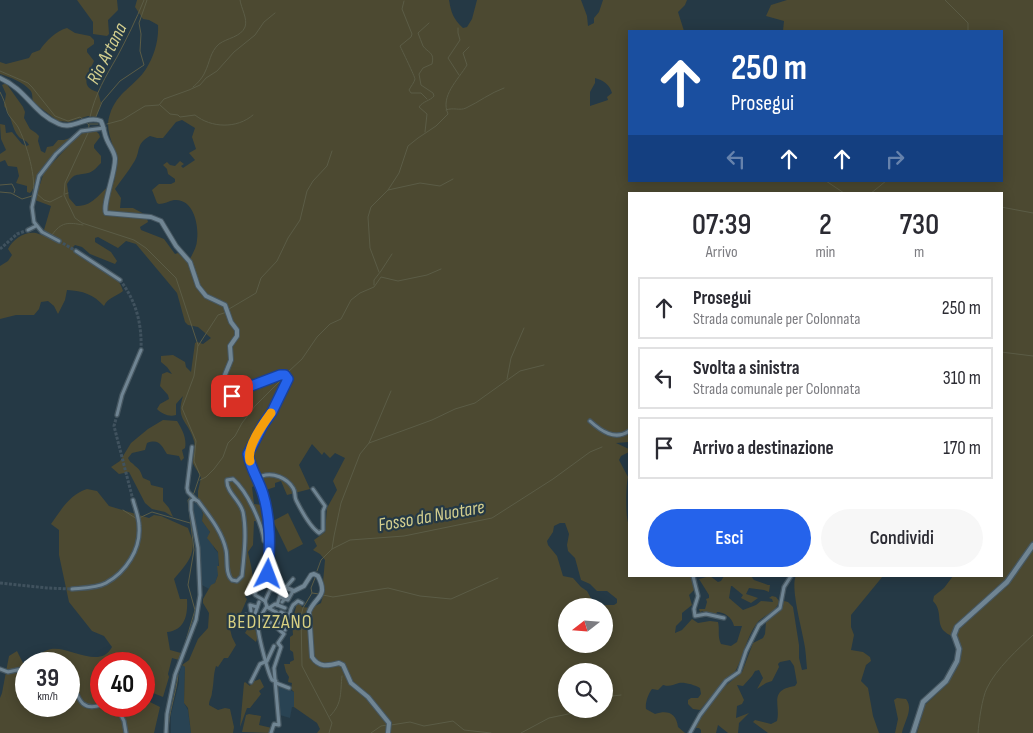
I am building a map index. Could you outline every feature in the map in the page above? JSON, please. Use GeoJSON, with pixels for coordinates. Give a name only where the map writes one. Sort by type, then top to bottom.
{"type":"FeatureCollection","features":[{"type":"Feature","properties":{"kind":"main road"},"geometry":{"type":"LineString","coordinates":[[913,733],[923,702],[946,681],[957,661],[959,649],[954,635],[957,627],[1007,582],[1033,545]]}},
{"type":"Feature","properties":{"kind":"street"},"geometry":{"type":"LineString","coordinates":[[0,78],[13,84],[28,98],[37,110],[56,123],[66,125],[88,119],[100,120],[107,140],[114,151],[115,160],[104,207],[105,211],[109,214],[151,217],[160,221],[176,246],[190,262],[198,286],[206,296],[225,305],[231,322],[237,330],[237,336],[230,346],[231,360],[220,387],[223,395],[227,398],[243,389],[280,375],[285,375],[288,379],[248,454],[267,510],[270,542],[269,577],[271,580],[293,591]]}},
{"type":"Feature","properties":{"kind":"street"},"geometry":{"type":"LineString","coordinates":[[59,241],[42,232],[34,222],[32,207],[39,176],[70,139],[80,131],[104,128]]}},
{"type":"Feature","properties":{"kind":"street"},"geometry":{"type":"LineString","coordinates":[[28,230],[36,226]]}},
{"type":"Feature","properties":{"kind":"street"},"geometry":{"type":"LineString","coordinates":[[76,251],[120,280]]}},
{"type":"Feature","properties":{"kind":"street"},"geometry":{"type":"LineString","coordinates":[[116,415],[122,395],[141,350]]}},
{"type":"Feature","properties":{"kind":"street"},"geometry":{"type":"LineString","coordinates":[[590,421],[605,433],[616,436],[628,432]]}},
{"type":"Feature","properties":{"kind":"street"},"geometry":{"type":"LineString","coordinates":[[192,447],[187,488],[221,536],[226,550],[230,580],[237,580],[242,576],[244,539],[242,510],[227,484],[229,479],[236,480],[240,486],[263,530],[264,541],[270,542]]}},
{"type":"Feature","properties":{"kind":"street"},"geometry":{"type":"LineString","coordinates":[[259,482],[262,476],[272,474],[291,486],[295,492],[295,498],[310,523],[319,533],[323,530],[323,511],[325,506],[313,489]]}},
{"type":"Feature","properties":{"kind":"street"},"geometry":{"type":"LineString","coordinates":[[166,733],[167,714],[175,675],[194,624],[200,595],[198,548],[190,504],[193,497]]}},
{"type":"Feature","properties":{"kind":"street"},"geometry":{"type":"LineString","coordinates":[[72,589],[106,583],[123,570],[133,555],[138,536],[139,524],[133,500]]}},
{"type":"Feature","properties":{"kind":"street"},"geometry":{"type":"LineString","coordinates":[[278,627],[280,623],[275,615],[281,612],[285,601],[293,591],[304,586],[311,576],[314,574],[318,576],[322,595],[310,610],[310,649],[314,660],[316,663],[324,666],[339,663],[343,665],[351,683],[368,696],[384,715],[389,723],[388,733]]}},
{"type":"Feature","properties":{"kind":"street"},"geometry":{"type":"LineString","coordinates":[[693,577],[698,596],[694,612],[695,616],[706,614],[724,618]]}},
{"type":"Feature","properties":{"kind":"street"},"geometry":{"type":"LineString","coordinates":[[690,733],[700,715],[726,681],[739,672],[746,651],[759,625],[780,608],[784,586],[790,577]]}},
{"type":"Feature","properties":{"kind":"street"},"geometry":{"type":"LineString","coordinates":[[289,688],[272,680],[258,628],[260,619],[267,607],[276,604],[293,578]]}},
{"type":"Feature","properties":{"kind":"street"},"geometry":{"type":"LineString","coordinates":[[256,582],[255,595],[265,601],[267,607]]}},
{"type":"Feature","properties":{"kind":"street"},"geometry":{"type":"LineString","coordinates":[[265,601],[270,590],[285,588]]}},
{"type":"Feature","properties":{"kind":"street"},"geometry":{"type":"LineString","coordinates":[[280,597],[285,601]]}},
{"type":"Feature","properties":{"kind":"street"},"geometry":{"type":"LineString","coordinates":[[285,630],[293,605],[298,601],[302,603]]}},
{"type":"Feature","properties":{"kind":"street"},"geometry":{"type":"LineString","coordinates":[[254,617],[259,602]]}},
{"type":"Feature","properties":{"kind":"street"},"geometry":{"type":"LineString","coordinates":[[276,604],[281,612]]}},
{"type":"Feature","properties":{"kind":"street"},"geometry":{"type":"LineString","coordinates":[[251,611],[250,605],[257,607]]}},
{"type":"Feature","properties":{"kind":"street"},"geometry":{"type":"LineString","coordinates":[[267,607],[289,616]]}},
{"type":"Feature","properties":{"kind":"street"},"geometry":{"type":"LineString","coordinates":[[246,615],[278,627],[284,634],[266,661],[260,664],[251,682]]}},
{"type":"Feature","properties":{"kind":"street"},"geometry":{"type":"LineString","coordinates":[[271,733],[274,724],[280,725],[274,668],[278,644]]}},
{"type":"Feature","properties":{"kind":"street"},"geometry":{"type":"LineString","coordinates":[[0,669],[5,672],[15,671]]}},
{"type":"Feature","properties":{"kind":"street"},"geometry":{"type":"LineString","coordinates":[[122,717],[126,733]]}},
{"type":"Feature","properties":{"kind":"shaded area"},"geometry":{"type":"Polygon","coordinates":[[[77,0],[117,0],[118,10],[108,20],[109,34],[107,36],[93,34],[93,22],[77,0]]]}},
{"type":"Feature","properties":{"kind":"shaded area"},"geometry":{"type":"Polygon","coordinates":[[[137,0],[449,0],[453,15],[463,28],[467,27],[472,19],[477,0],[581,0],[587,16],[588,26],[594,23],[594,18],[599,12],[603,0],[687,0],[678,12],[684,30],[628,30],[628,182],[1003,182],[1003,30],[783,30],[784,21],[766,16],[771,5],[787,0],[1033,0],[1033,733],[917,733],[925,705],[945,686],[956,670],[961,655],[959,639],[947,634],[940,624],[938,609],[933,601],[934,596],[944,588],[952,577],[1003,577],[1003,192],[628,192],[628,442],[616,443],[628,449],[628,452],[621,456],[619,460],[628,477],[626,501],[628,577],[691,577],[694,590],[689,595],[692,605],[682,613],[682,620],[676,626],[675,633],[682,630],[692,619],[698,623],[718,622],[721,644],[731,646],[737,642],[742,626],[734,626],[730,618],[722,613],[717,612],[715,616],[713,613],[704,614],[703,611],[700,612],[699,609],[705,609],[706,599],[709,598],[709,595],[699,579],[711,577],[718,582],[723,577],[752,577],[754,580],[770,585],[769,592],[749,588],[746,594],[758,598],[751,603],[741,598],[743,595],[731,586],[729,598],[743,610],[761,601],[773,602],[769,598],[772,596],[776,597],[779,601],[775,609],[760,620],[753,629],[734,674],[727,678],[700,710],[693,709],[688,704],[688,700],[698,698],[701,694],[698,687],[681,683],[669,686],[663,685],[658,690],[652,689],[647,699],[646,709],[655,714],[664,712],[671,714],[675,718],[678,727],[685,733],[317,733],[320,729],[317,723],[294,707],[292,683],[288,682],[289,677],[284,664],[290,664],[294,660],[293,652],[290,650],[290,637],[293,635],[292,622],[297,603],[302,607],[311,608],[321,603],[324,592],[325,560],[313,550],[317,546],[314,540],[325,532],[327,508],[337,490],[333,481],[345,458],[335,453],[330,458],[324,452],[322,455],[312,444],[299,465],[310,489],[287,495],[281,481],[275,483],[275,487],[266,490],[263,483],[252,487],[254,504],[263,505],[265,523],[254,521],[253,545],[248,552],[252,570],[251,587],[245,597],[247,599],[241,613],[230,629],[236,645],[228,658],[224,658],[218,667],[216,666],[209,703],[209,705],[218,710],[230,709],[234,727],[233,733],[191,733],[188,708],[184,703],[185,667],[182,665],[189,660],[198,639],[208,628],[209,613],[203,603],[203,599],[211,585],[215,583],[218,575],[218,552],[207,538],[210,532],[202,521],[203,514],[198,497],[201,478],[192,460],[194,441],[192,434],[182,416],[181,404],[183,396],[176,404],[176,415],[166,415],[157,409],[160,404],[169,399],[160,386],[162,374],[167,372],[172,374],[161,362],[161,356],[173,355],[185,362],[186,367],[191,372],[195,343],[203,344],[211,338],[198,327],[188,325],[185,322],[177,293],[136,244],[126,241],[118,248],[98,237],[95,238],[95,242],[111,252],[117,261],[115,264],[90,254],[82,247],[75,245],[73,247],[84,259],[114,277],[120,283],[123,291],[110,299],[104,306],[87,294],[67,290],[65,300],[58,314],[54,306],[48,301],[41,302],[39,309],[34,315],[16,315],[0,319],[0,266],[8,261],[12,255],[8,249],[10,245],[16,239],[28,233],[53,237],[44,230],[51,206],[35,200],[44,172],[84,132],[96,131],[100,137],[94,148],[101,156],[101,163],[92,172],[76,175],[72,178],[67,184],[69,198],[76,206],[88,204],[114,182],[117,162],[108,120],[117,100],[142,75],[154,54],[158,37],[158,25],[143,19],[135,7],[137,0]],[[595,78],[595,83],[590,92],[590,106],[608,100],[607,97],[612,93],[608,85],[595,78]],[[182,120],[176,122],[163,138],[150,136],[145,139],[140,145],[134,162],[115,189],[121,198],[120,208],[133,208],[146,215],[148,222],[140,227],[141,230],[164,239],[175,254],[178,253],[188,263],[197,243],[197,228],[194,214],[186,203],[181,201],[174,200],[161,204],[157,203],[152,190],[159,184],[175,182],[175,179],[168,174],[167,169],[163,165],[167,162],[175,166],[180,161],[184,164],[181,166],[183,168],[195,160],[189,153],[196,149],[192,137],[195,128],[182,120]],[[565,523],[554,526],[553,532],[547,541],[548,545],[557,556],[563,576],[573,578],[587,591],[591,598],[558,598],[558,653],[613,653],[613,605],[617,603],[617,599],[607,591],[597,591],[590,584],[581,580],[575,558],[568,551],[569,534],[565,523]]]}},
{"type":"Feature","properties":{"kind":"shaded area"},"geometry":{"type":"Polygon","coordinates":[[[67,28],[75,33],[90,36],[94,40],[94,44],[87,49],[87,52],[94,61],[87,83],[88,87],[98,92],[101,103],[95,117],[88,116],[69,122],[58,121],[33,102],[32,93],[27,87],[16,80],[0,74],[0,62],[6,64],[29,58],[32,53],[40,50],[55,34],[67,28]]]}},
{"type":"Feature","properties":{"kind":"shaded area"},"geometry":{"type":"Polygon","coordinates":[[[6,83],[23,107],[25,112],[24,118],[30,129],[39,136],[38,141],[41,151],[45,153],[47,147],[53,146],[58,140],[70,138],[43,167],[30,193],[27,192],[27,186],[16,183],[19,176],[17,167],[8,166],[5,160],[0,162],[0,154],[6,150],[1,139],[0,124],[5,125],[6,133],[12,132],[22,144],[29,145],[16,133],[9,113],[4,106],[6,94],[2,85],[6,83]]]}},
{"type":"Feature","properties":{"kind":"shaded area"},"geometry":{"type":"Polygon","coordinates":[[[163,420],[177,421],[181,427],[185,441],[185,448],[182,450],[184,458],[181,461],[179,456],[167,454],[160,444],[154,441],[147,443],[145,450],[132,453],[128,458],[139,470],[143,478],[150,481],[151,485],[163,488],[163,501],[173,517],[165,512],[152,509],[145,503],[129,472],[119,474],[111,467],[120,461],[131,443],[163,420]]]}},
{"type":"Feature","properties":{"kind":"shaded area"},"geometry":{"type":"Polygon","coordinates":[[[87,489],[97,491],[109,506],[149,518],[154,515],[161,516],[188,528],[193,545],[191,556],[174,579],[180,599],[187,599],[186,616],[182,625],[173,631],[167,632],[170,650],[181,653],[179,660],[172,658],[163,697],[155,694],[155,652],[108,652],[112,647],[104,636],[92,631],[69,602],[59,555],[59,530],[51,524],[66,503],[87,489]]]}},
{"type":"Feature","properties":{"kind":"shaded area"},"geometry":{"type":"Polygon","coordinates":[[[196,502],[199,504],[203,514],[202,521],[209,530],[214,548],[219,554],[218,575],[215,583],[209,589],[202,585],[199,540],[192,505],[196,502]]]}},
{"type":"Feature","properties":{"kind":"shaded area"},"geometry":{"type":"Polygon","coordinates":[[[288,513],[303,544],[288,552],[273,521],[288,513]]]}},
{"type":"Feature","properties":{"kind":"shaded area"},"geometry":{"type":"Polygon","coordinates":[[[796,577],[882,577],[851,615],[851,627],[854,635],[851,650],[863,652],[870,657],[871,661],[866,665],[861,681],[868,688],[873,716],[879,733],[768,733],[753,722],[755,720],[771,724],[777,721],[778,695],[781,691],[795,686],[797,683],[794,666],[790,660],[780,662],[772,681],[757,689],[763,678],[759,670],[755,671],[743,686],[737,685],[744,700],[742,704],[737,706],[736,718],[749,713],[739,723],[738,733],[728,733],[718,725],[716,733],[701,733],[699,728],[694,728],[701,716],[724,687],[742,672],[753,643],[763,638],[766,622],[779,612],[784,601],[793,607],[799,645],[799,658],[802,670],[807,669],[805,645],[795,598],[796,577]]]}},
{"type":"Feature","properties":{"kind":"shaded area"},"geometry":{"type":"Polygon","coordinates":[[[248,628],[250,630],[252,628],[255,629],[258,632],[260,638],[256,642],[245,633],[248,628]]]}},
{"type":"Feature","properties":{"kind":"shaded area"},"geometry":{"type":"Polygon","coordinates":[[[51,649],[70,652],[44,652],[51,649]]]}},
{"type":"Feature","properties":{"kind":"shaded area"},"geometry":{"type":"Polygon","coordinates":[[[15,652],[15,717],[80,717],[80,655],[90,657],[90,717],[155,717],[155,704],[160,707],[154,733],[0,733],[0,698],[9,656],[15,652]]]}},
{"type":"Feature","properties":{"kind":"shaded area"},"geometry":{"type":"Polygon","coordinates":[[[182,665],[185,667],[184,703],[188,710],[191,733],[171,733],[171,714],[182,665]]]}},
{"type":"Feature","properties":{"kind":"shaded area"},"geometry":{"type":"Polygon","coordinates":[[[260,679],[264,687],[259,691],[261,694],[250,708],[247,708],[240,727],[244,683],[250,686],[252,682],[260,679]]]}},
{"type":"Feature","properties":{"kind":"shaded area"},"geometry":{"type":"Polygon","coordinates":[[[278,684],[294,692],[295,704],[292,707],[290,718],[280,715],[278,684]]]}},
{"type":"Feature","properties":{"kind":"shaded area"},"geometry":{"type":"Polygon","coordinates":[[[897,698],[906,699],[909,707],[902,733],[895,733],[898,719],[894,700],[897,698]]]}},
{"type":"Feature","properties":{"kind":"shaded area"},"geometry":{"type":"Polygon","coordinates":[[[246,715],[261,716],[259,725],[272,728],[271,733],[242,732],[246,715]]]}},
{"type":"Feature","properties":{"kind":"waterway","name":"Rio Artana"},"geometry":{"type":"LineString","coordinates":[[90,117],[101,86],[128,36],[144,0]]}},
{"type":"Feature","properties":{"kind":"waterway"},"geometry":{"type":"LineString","coordinates":[[95,119],[102,102],[120,81],[144,65],[140,51],[141,34],[139,23],[147,0]]}},
{"type":"Feature","properties":{"kind":"waterway"},"geometry":{"type":"LineString","coordinates":[[193,87],[203,76],[216,47],[240,33],[245,27],[245,17],[240,0]]}},
{"type":"Feature","properties":{"kind":"waterway"},"geometry":{"type":"LineString","coordinates":[[945,0],[968,23],[968,30]]}},
{"type":"Feature","properties":{"kind":"waterway"},"geometry":{"type":"LineString","coordinates":[[404,1],[402,9],[412,34],[400,46],[415,79],[409,90],[411,93],[421,93],[427,99]]}},
{"type":"Feature","properties":{"kind":"waterway"},"geometry":{"type":"LineString","coordinates":[[107,124],[122,120],[145,106],[159,105],[164,99],[200,85],[206,78],[217,71],[234,52],[255,35],[264,22],[275,13]]}},
{"type":"Feature","properties":{"kind":"waterway"},"geometry":{"type":"LineString","coordinates":[[425,132],[427,114],[419,107],[434,96],[433,93],[421,85],[419,74],[423,68],[432,64],[433,57],[423,46],[418,33],[429,23]]}},
{"type":"Feature","properties":{"kind":"waterway"},"geometry":{"type":"LineString","coordinates":[[458,28],[460,40],[448,58],[459,75]]}},
{"type":"Feature","properties":{"kind":"waterway"},"geometry":{"type":"LineString","coordinates":[[388,190],[399,173],[408,146],[436,126],[448,114],[446,101],[451,88],[467,65],[463,53],[469,47]]}},
{"type":"Feature","properties":{"kind":"waterway"},"geometry":{"type":"LineString","coordinates":[[0,71],[28,83],[55,116],[68,121],[80,117],[89,125],[88,133],[65,183],[64,195],[75,218],[82,223],[134,240],[146,248],[176,278],[198,345],[194,376],[182,408],[196,441],[194,461],[200,475],[194,493],[188,500],[194,550],[188,585],[195,610],[182,654]]}},
{"type":"Feature","properties":{"kind":"waterway"},"geometry":{"type":"LineString","coordinates":[[446,110],[466,108],[504,88]]}},
{"type":"Feature","properties":{"kind":"waterway"},"geometry":{"type":"LineString","coordinates":[[0,92],[8,113],[18,127],[24,142],[33,181],[32,196],[22,199],[11,193],[0,192]]}},
{"type":"Feature","properties":{"kind":"waterway"},"geometry":{"type":"LineString","coordinates":[[160,105],[170,114],[180,117],[195,115],[209,122],[224,125],[239,123],[253,115]]}},
{"type":"Feature","properties":{"kind":"waterway"},"geometry":{"type":"LineString","coordinates":[[89,124],[98,124]]}},
{"type":"Feature","properties":{"kind":"waterway"},"geometry":{"type":"LineString","coordinates":[[229,309],[256,293],[261,278],[277,261],[288,238],[300,220],[307,191],[313,181],[327,166],[332,151]]}},
{"type":"Feature","properties":{"kind":"waterway"},"geometry":{"type":"LineString","coordinates":[[379,272],[370,248],[368,217],[371,207],[388,190],[420,183],[440,186],[453,179]]}},
{"type":"Feature","properties":{"kind":"waterway"},"geometry":{"type":"LineString","coordinates":[[828,182],[842,192]]}},
{"type":"Feature","properties":{"kind":"waterway"},"geometry":{"type":"LineString","coordinates":[[872,192],[885,182]]}},
{"type":"Feature","properties":{"kind":"waterway"},"geometry":{"type":"LineString","coordinates":[[0,185],[12,184],[15,190],[14,193]]}},
{"type":"Feature","properties":{"kind":"waterway"},"geometry":{"type":"LineString","coordinates":[[36,193],[44,200],[50,202],[62,196]]}},
{"type":"Feature","properties":{"kind":"waterway"},"geometry":{"type":"LineString","coordinates":[[1003,207],[1033,213]]}},
{"type":"Feature","properties":{"kind":"waterway"},"geometry":{"type":"LineString","coordinates":[[46,232],[52,235],[65,224],[83,225]]}},
{"type":"Feature","properties":{"kind":"waterway"},"geometry":{"type":"LineString","coordinates":[[374,285],[374,280],[392,254]]}},
{"type":"Feature","properties":{"kind":"waterway"},"geometry":{"type":"LineString","coordinates":[[288,372],[302,359],[317,337],[330,324],[341,319],[351,300],[360,293],[374,287],[381,277],[398,281],[427,275],[441,269]]}},
{"type":"Feature","properties":{"kind":"waterway"},"geometry":{"type":"LineString","coordinates":[[198,346],[218,315],[227,312]]}},
{"type":"Feature","properties":{"kind":"waterway"},"geometry":{"type":"LineString","coordinates":[[507,379],[511,358],[524,328]]}},
{"type":"Feature","properties":{"kind":"waterway"},"geometry":{"type":"LineString","coordinates":[[1003,352],[1033,356]]}},
{"type":"Feature","properties":{"kind":"waterway"},"geometry":{"type":"LineString","coordinates":[[332,549],[341,503],[360,454],[369,443],[475,403],[520,371],[544,365]]}},
{"type":"Feature","properties":{"kind":"waterway"},"geometry":{"type":"LineString","coordinates":[[200,480],[206,477],[223,457],[228,443],[235,436],[255,406],[283,378]]}},
{"type":"Feature","properties":{"kind":"waterway"},"geometry":{"type":"LineString","coordinates":[[369,443],[391,391]]}},
{"type":"Feature","properties":{"kind":"waterway","name":"Fosso da Nuotare"},"geometry":{"type":"LineString","coordinates":[[317,571],[321,560],[332,549],[350,540],[404,536],[492,518],[553,479],[590,452],[602,447]]}},
{"type":"Feature","properties":{"kind":"waterway"},"geometry":{"type":"LineString","coordinates":[[123,510],[137,519],[152,512],[190,523]]}},
{"type":"Feature","properties":{"kind":"waterway","name":"Fosso da Nuotare"},"geometry":{"type":"LineString","coordinates":[[315,578],[311,588],[312,593],[303,608],[301,616],[302,666],[332,723],[329,733]]}},
{"type":"Feature","properties":{"kind":"waterway"},"geometry":{"type":"LineString","coordinates":[[323,595],[333,597],[388,588],[420,596],[451,599],[498,578]]}},
{"type":"Feature","properties":{"kind":"waterway","name":"Fosso da Nuotare"},"geometry":{"type":"LineString","coordinates":[[312,593],[319,594]]}},
{"type":"Feature","properties":{"kind":"waterway"},"geometry":{"type":"LineString","coordinates":[[978,733],[987,688],[1008,660],[1033,635]]}},
{"type":"Feature","properties":{"kind":"waterway"},"geometry":{"type":"LineString","coordinates":[[168,733],[169,718],[178,675]]}},
{"type":"Feature","properties":{"kind":"waterway"},"geometry":{"type":"LineString","coordinates":[[330,716],[339,702],[342,676]]}},
{"type":"Feature","properties":{"kind":"waterway"},"geometry":{"type":"LineString","coordinates":[[613,696],[621,695]]}},
{"type":"Feature","properties":{"kind":"waterway"},"geometry":{"type":"LineString","coordinates":[[521,733],[549,718],[558,716]]}},
{"type":"Feature","properties":{"kind":"waterway"},"geometry":{"type":"LineString","coordinates":[[391,725],[410,722],[424,726],[453,721],[464,730],[491,733]]}},
{"type":"Feature","properties":{"kind":"waterway"},"geometry":{"type":"LineString","coordinates":[[371,733],[381,726],[387,725]]}},
{"type":"Feature","properties":{"kind":"tunnel"},"geometry":{"type":"LineString","coordinates":[[0,249],[17,234],[28,230]]}},
{"type":"Feature","properties":{"kind":"tunnel"},"geometry":{"type":"LineString","coordinates":[[59,241],[76,251]]}},
{"type":"Feature","properties":{"kind":"tunnel"},"geometry":{"type":"LineString","coordinates":[[120,280],[126,288],[137,313],[141,350]]}},
{"type":"Feature","properties":{"kind":"tunnel"},"geometry":{"type":"LineString","coordinates":[[117,415],[114,426],[133,500]]}},
{"type":"Feature","properties":{"kind":"tunnel"},"geometry":{"type":"LineString","coordinates":[[0,583],[72,589]]}},
{"type":"Feature","properties":{"kind":"slow traffic"},"geometry":{"type":"LineString","coordinates":[[250,461],[248,454],[250,447],[271,413]]}},
{"type":"Feature","properties":{"kind":"district","name":"BEDIZZANO"},"geometry":{"type":"Point","coordinates":[270,621]}},
{"type":"Feature","properties":{"kind":"route"},"geometry":{"type":"LineString","coordinates":[[232,396],[243,389],[280,375],[285,375],[288,379],[272,412],[265,420],[250,447],[248,454],[264,495],[267,510],[270,533],[268,574]]}}]}
